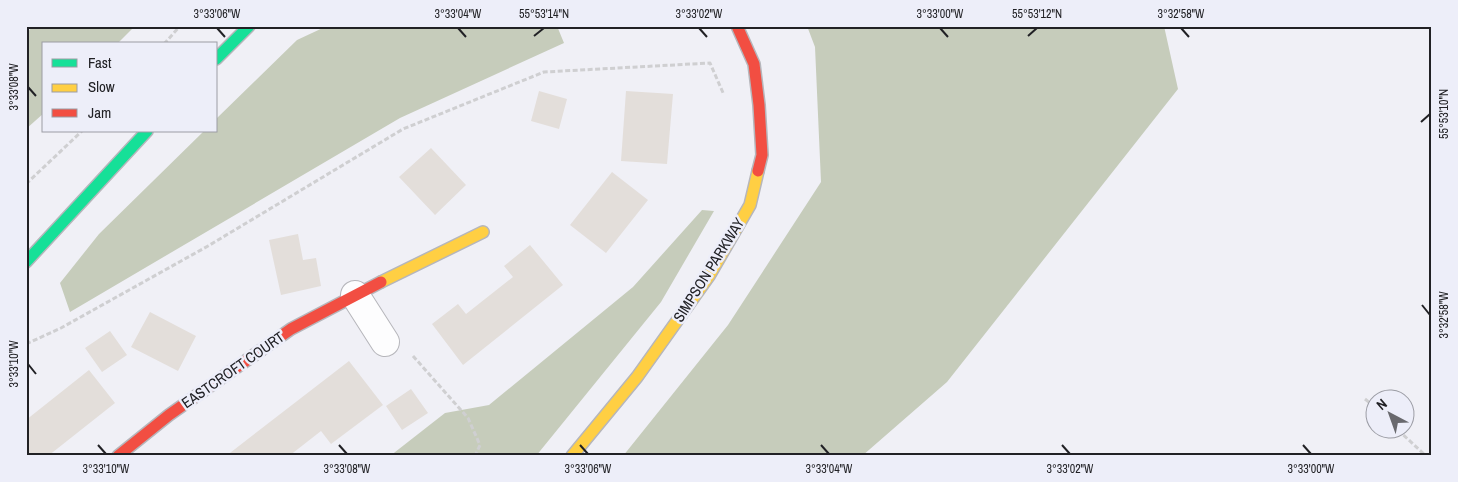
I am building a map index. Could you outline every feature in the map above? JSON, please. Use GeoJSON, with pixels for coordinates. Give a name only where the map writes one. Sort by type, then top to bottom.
{"type":"FeatureCollection","features":[{"type":"Feature","properties":{"kind":"street"},"geometry":{"type":"LineString","coordinates":[[218,57],[249,26]]}},
{"type":"Feature","properties":{"kind":"street","name":"SIMPSON PARKWAY"},"geometry":{"type":"LineString","coordinates":[[572,456],[637,377],[709,276],[750,205],[762,155],[759,105],[754,64],[737,26]]}},
{"type":"Feature","properties":{"kind":"street"},"geometry":{"type":"LineString","coordinates":[[26,262],[146,132]]}},
{"type":"Feature","properties":{"kind":"street","name":"EASTCROFT COURT"},"geometry":{"type":"LineString","coordinates":[[118,456],[169,415],[292,329],[355,295],[483,232]]}},
{"type":"Feature","properties":{"kind":"street"},"geometry":{"type":"LineString","coordinates":[[355,295],[385,342]]}},
{"type":"Feature","properties":{"kind":"path"},"geometry":{"type":"LineString","coordinates":[[166,42],[180,26]]}},
{"type":"Feature","properties":{"kind":"path"},"geometry":{"type":"LineString","coordinates":[[26,344],[61,328],[208,246],[403,129],[544,72],[710,63],[726,101]]}},
{"type":"Feature","properties":{"kind":"path"},"geometry":{"type":"LineString","coordinates":[[26,184],[81,132]]}},
{"type":"Feature","properties":{"kind":"path"},"geometry":{"type":"LineString","coordinates":[[385,342],[404,345],[468,418],[480,445],[475,456]]}},
{"type":"Feature","properties":{"kind":"path"},"geometry":{"type":"LineString","coordinates":[[1409,440],[1426,456]]}},
{"type":"Feature","properties":{"kind":"green space"},"geometry":{"type":"Polygon","coordinates":[[[33,26],[135,26],[119,42],[42,42],[42,115],[26,129],[26,34],[33,26]]]}},
{"type":"Feature","properties":{"kind":"green space"},"geometry":{"type":"Polygon","coordinates":[[[327,26],[557,26],[564,43],[400,118],[70,312],[60,283],[99,234],[203,132],[218,132],[218,117],[297,40],[327,26]]]}},
{"type":"Feature","properties":{"kind":"green space"},"geometry":{"type":"Polygon","coordinates":[[[807,26],[1164,26],[1178,89],[947,382],[862,456],[776,456],[773,454],[771,456],[623,456],[728,325],[821,182],[815,47],[807,26]]]}},
{"type":"Feature","properties":{"kind":"green space"},"geometry":{"type":"Polygon","coordinates":[[[702,210],[714,211],[661,302],[536,456],[390,456],[445,413],[489,405],[633,287],[702,210]]]}},
{"type":"Feature","properties":{"kind":"building"},"geometry":{"type":"Polygon","coordinates":[[[539,91],[567,99],[559,129],[531,121],[539,91]]]}},
{"type":"Feature","properties":{"kind":"building"},"geometry":{"type":"Polygon","coordinates":[[[626,91],[673,94],[667,164],[621,161],[626,91]]]}},
{"type":"Feature","properties":{"kind":"building"},"geometry":{"type":"Polygon","coordinates":[[[431,148],[466,185],[435,215],[399,177],[431,148]]]}},
{"type":"Feature","properties":{"kind":"building"},"geometry":{"type":"Polygon","coordinates":[[[612,172],[648,200],[606,253],[570,225],[612,172]]]}},
{"type":"Feature","properties":{"kind":"building"},"geometry":{"type":"Polygon","coordinates":[[[298,234],[303,260],[316,258],[321,286],[281,295],[269,240],[298,234]]]}},
{"type":"Feature","properties":{"kind":"building"},"geometry":{"type":"Polygon","coordinates":[[[530,245],[563,285],[463,365],[432,324],[458,304],[466,314],[513,277],[504,266],[530,245]]]}},
{"type":"Feature","properties":{"kind":"building"},"geometry":{"type":"Polygon","coordinates":[[[150,312],[196,336],[178,371],[131,347],[150,312]]]}},
{"type":"Feature","properties":{"kind":"building"},"geometry":{"type":"Polygon","coordinates":[[[110,331],[127,355],[102,372],[85,348],[110,331]]]}},
{"type":"Feature","properties":{"kind":"building"},"geometry":{"type":"Polygon","coordinates":[[[349,361],[383,405],[331,444],[321,431],[289,456],[226,456],[349,361]]]}},
{"type":"Feature","properties":{"kind":"building"},"geometry":{"type":"Polygon","coordinates":[[[89,370],[115,403],[48,456],[26,456],[26,420],[89,370]]]}},
{"type":"Feature","properties":{"kind":"building"},"geometry":{"type":"Polygon","coordinates":[[[411,389],[428,413],[402,430],[386,406],[411,389]]]}},
{"type":"Feature","properties":{"kind":"traffic: fast"},"geometry":{"type":"LineString","coordinates":[[218,57],[249,26]]}},
{"type":"Feature","properties":{"kind":"traffic: fast"},"geometry":{"type":"LineString","coordinates":[[26,262],[146,132]]}},
{"type":"Feature","properties":{"kind":"traffic: slow"},"geometry":{"type":"LineString","coordinates":[[572,456],[637,377],[709,276],[750,205],[758,171]]}},
{"type":"Feature","properties":{"kind":"traffic: slow"},"geometry":{"type":"LineString","coordinates":[[381,282],[483,232]]}},
{"type":"Feature","properties":{"kind":"traffic: jam"},"geometry":{"type":"LineString","coordinates":[[737,26],[754,64],[762,155],[758,171]]}},
{"type":"Feature","properties":{"kind":"traffic: jam"},"geometry":{"type":"LineString","coordinates":[[118,456],[169,415],[291,329],[381,282]]}}]}
